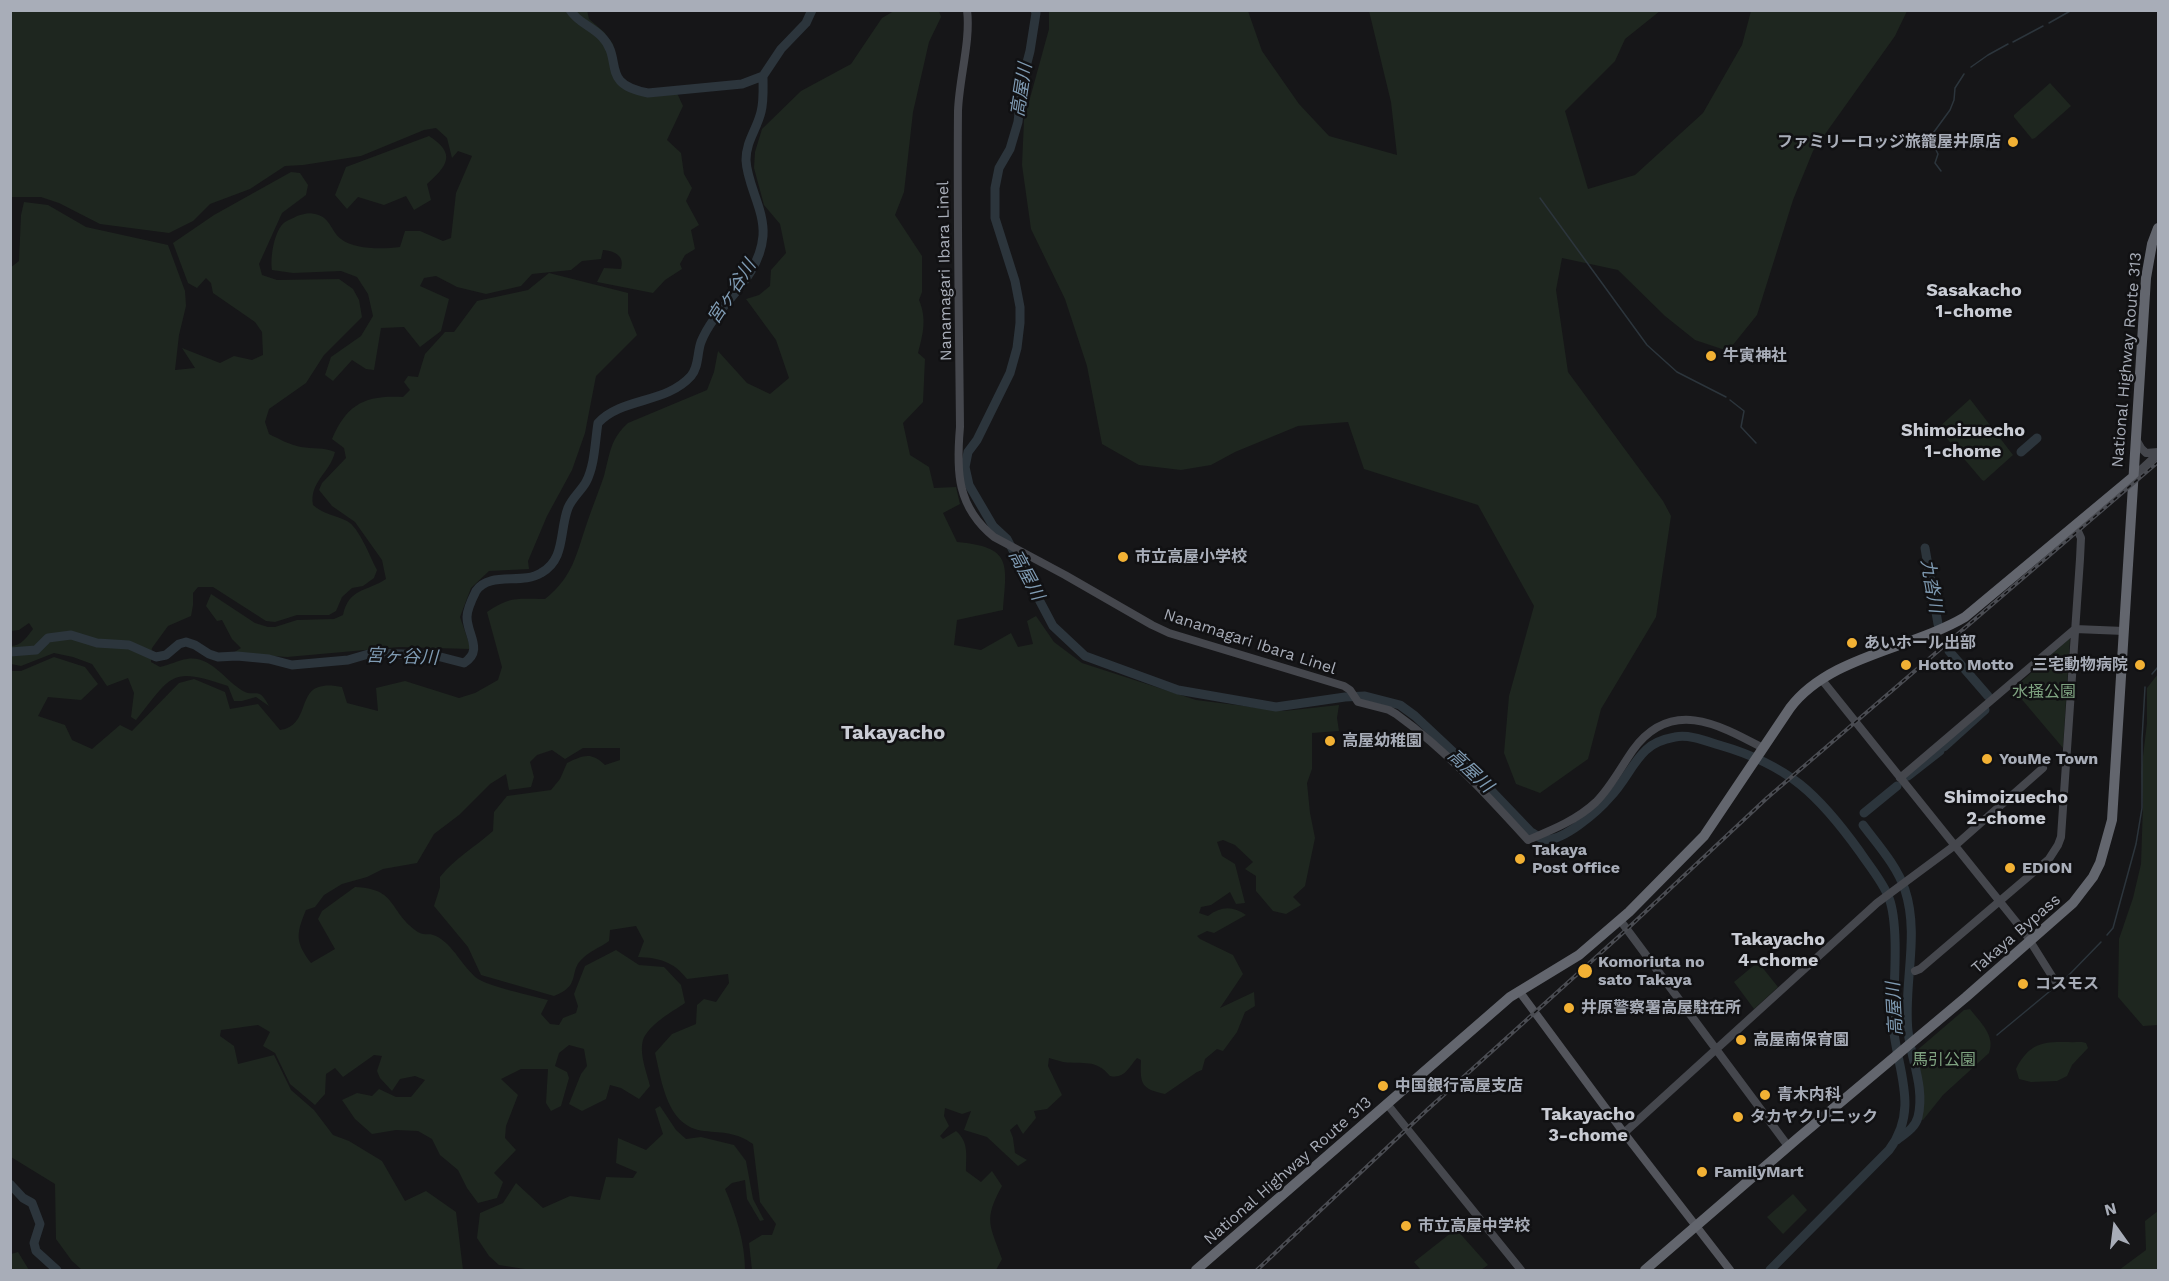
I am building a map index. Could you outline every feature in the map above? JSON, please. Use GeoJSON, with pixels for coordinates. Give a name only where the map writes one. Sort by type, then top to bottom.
{"type":"FeatureCollection","features":[{"type":"Feature","properties":{"kind":"highway","name":"National Highway Route 313"},"geometry":{"type":"LineString","coordinates":[[1196,1270],[1451,1047],[1519,991],[1579,955],[1681,862],[1704,836],[1794,702],[1807,689],[1842,668],[1935,633],[1965,617],[2133,477],[2146,278],[2152,244],[2158,228]]}},
{"type":"Feature","properties":{"kind":"highway","name":"Takaya Bypass"},"geometry":{"type":"LineString","coordinates":[[1645,1270],[2031,941],[2081,895],[2093,878],[2106,849],[2112,820],[2133,477]]}},
{"type":"Feature","properties":{"kind":"highway"},"geometry":{"type":"LineString","coordinates":[[2107,498],[2117,495],[2121,497],[2131,512]]}},
{"type":"Feature","properties":{"kind":"main road"},"geometry":{"type":"LineString","coordinates":[[1519,991],[1624,1133],[1730,1270]]}},
{"type":"Feature","properties":{"kind":"street","name":"Nanamagari Ibara Linel"},"geometry":{"type":"LineString","coordinates":[[967,10],[968,24],[958,98],[960,428],[958,452],[960,480],[965,501],[976,521],[994,537],[1161,629],[1194,642],[1344,686],[1362,704],[1389,710],[1419,730],[1478,785],[1528,840],[1572,820],[1595,803],[1606,792],[1640,741],[1664,723],[1685,719],[1704,721],[1721,726],[1762,749]]}},
{"type":"Feature","properties":{"kind":"street"},"geometry":{"type":"LineString","coordinates":[[2135,437],[2140,448],[2146,453],[2158,453]]}},
{"type":"Feature","properties":{"kind":"street"},"geometry":{"type":"LineString","coordinates":[[2133,477],[2158,453]]}},
{"type":"Feature","properties":{"kind":"street"},"geometry":{"type":"LineString","coordinates":[[1915,971],[2049,859],[2061,837],[2081,538],[2075,525]]}},
{"type":"Feature","properties":{"kind":"street"},"geometry":{"type":"LineString","coordinates":[[1900,778],[2075,629],[2124,630]]}},
{"type":"Feature","properties":{"kind":"street"},"geometry":{"type":"LineString","coordinates":[[1822,680],[2031,941],[2055,981]]}},
{"type":"Feature","properties":{"kind":"street"},"geometry":{"type":"LineString","coordinates":[[1624,1133],[1867,912],[1954,846],[2043,768]]}},
{"type":"Feature","properties":{"kind":"street"},"geometry":{"type":"LineString","coordinates":[[1620,920],[1788,1146]]}},
{"type":"Feature","properties":{"kind":"street"},"geometry":{"type":"LineString","coordinates":[[1387,1104],[1521,1270]]}},
{"type":"Feature","properties":{"kind":"green space"},"geometry":{"type":"Polygon","coordinates":[[[587,10],[589,19],[604,32],[613,44],[617,68],[624,80],[649,96],[677,93],[683,106],[667,140],[681,153],[684,174],[692,188],[686,201],[699,225],[691,230],[695,249],[685,255],[680,264],[682,269],[665,280],[653,293],[597,282],[604,268],[621,269],[622,264],[618,255],[603,250],[601,259],[582,261],[571,270],[532,274],[521,286],[486,294],[457,287],[436,276],[424,278],[420,286],[449,299],[441,331],[420,347],[404,327],[381,328],[374,370],[366,369],[352,360],[333,381],[325,375],[331,357],[361,336],[373,316],[368,294],[357,277],[341,271],[293,273],[272,270],[272,252],[278,231],[286,221],[310,213],[328,221],[338,236],[347,243],[361,247],[400,247],[405,231],[420,231],[443,241],[451,238],[456,193],[472,156],[458,151],[452,158],[447,138],[436,128],[424,130],[361,156],[285,166],[250,189],[210,204],[193,221],[169,233],[100,224],[59,203],[41,197],[11,197],[11,11],[587,10]]]}},
{"type":"Feature","properties":{"kind":"green space"},"geometry":{"type":"Polygon","coordinates":[[[894,11],[939,11],[941,17],[929,42],[913,112],[904,192],[895,215],[922,256],[922,292],[919,300],[923,314],[923,326],[918,353],[925,359],[923,402],[903,423],[910,455],[929,467],[934,488],[956,487],[960,504],[943,513],[957,542],[975,544],[997,553],[1005,569],[1003,610],[957,620],[954,645],[981,650],[1011,633],[1018,647],[1033,644],[1027,621],[1036,616],[1054,642],[1082,663],[1196,700],[1284,711],[1339,705],[1337,718],[1339,731],[1312,733],[1312,769],[1307,783],[1315,838],[1305,886],[1293,897],[1301,905],[1286,914],[1273,911],[1256,891],[1256,876],[1245,869],[1253,862],[1235,845],[1223,840],[1217,842],[1222,856],[1235,864],[1245,903],[1236,904],[1230,892],[1211,905],[1201,907],[1199,913],[1208,916],[1227,908],[1246,915],[1214,933],[1207,931],[1197,936],[1233,955],[1243,974],[1220,1008],[1254,992],[1255,1006],[1245,1012],[1237,1032],[1223,1051],[1217,1049],[1205,1059],[1202,1070],[1165,1094],[1151,1090],[1144,1084],[1141,1075],[1141,1060],[1137,1058],[1123,1074],[1110,1076],[1094,1064],[1063,1062],[1049,1058],[1048,1066],[1062,1095],[1047,1109],[1034,1111],[1036,1118],[1023,1134],[1017,1124],[1010,1130],[1015,1153],[1027,1160],[1018,1166],[987,1137],[964,1130],[971,1111],[962,1114],[945,1108],[944,1116],[949,1126],[940,1136],[943,1139],[956,1131],[965,1144],[966,1171],[981,1182],[992,1171],[1002,1186],[990,1215],[992,1230],[1002,1259],[996,1270],[752,1270],[749,1243],[762,1235],[772,1235],[776,1224],[760,1202],[753,1144],[735,1135],[692,1128],[682,1121],[668,1101],[655,1053],[672,1034],[696,1024],[697,1005],[704,999],[716,1002],[729,983],[728,974],[687,979],[671,964],[653,958],[638,957],[644,941],[636,926],[610,930],[609,941],[581,960],[568,988],[554,996],[481,975],[468,947],[434,906],[440,887],[440,877],[493,831],[494,812],[507,796],[551,790],[560,779],[567,763],[578,758],[587,756],[596,758],[605,765],[620,760],[620,748],[583,748],[565,759],[552,750],[537,755],[530,762],[534,777],[531,787],[509,790],[506,774],[490,784],[459,815],[434,834],[417,863],[383,869],[367,877],[342,884],[324,895],[315,907],[306,910],[300,925],[300,943],[311,963],[335,949],[318,919],[322,911],[355,887],[369,889],[391,901],[400,915],[415,930],[442,940],[478,979],[501,988],[548,1000],[541,1014],[550,1024],[559,1025],[563,1018],[576,1013],[578,1006],[574,994],[585,966],[616,950],[639,965],[664,967],[681,985],[685,1003],[655,1024],[643,1040],[643,1057],[650,1086],[639,1099],[621,1088],[610,1085],[606,1099],[582,1111],[569,1104],[581,1074],[587,1066],[584,1049],[569,1045],[559,1053],[555,1066],[567,1072],[569,1078],[561,1106],[551,1111],[546,1103],[548,1069],[521,1069],[501,1079],[518,1095],[506,1126],[505,1138],[516,1150],[494,1173],[503,1182],[497,1198],[478,1203],[458,1170],[440,1155],[432,1139],[418,1131],[396,1130],[372,1134],[355,1119],[342,1100],[357,1093],[372,1096],[379,1089],[396,1097],[411,1097],[425,1080],[415,1076],[400,1079],[392,1091],[377,1071],[382,1056],[374,1055],[343,1077],[335,1068],[326,1074],[325,1094],[315,1105],[290,1084],[275,1053],[263,1046],[270,1032],[258,1025],[221,1030],[220,1036],[234,1046],[238,1064],[274,1055],[291,1090],[314,1110],[333,1135],[349,1141],[382,1161],[405,1201],[426,1191],[456,1212],[463,1270],[82,1270],[72,1261],[56,1239],[55,1184],[11,1157],[11,671],[21,671],[54,657],[85,667],[98,684],[81,700],[48,697],[38,716],[65,725],[72,740],[92,749],[120,725],[132,731],[179,683],[194,679],[225,692],[230,709],[258,704],[280,730],[296,722],[310,694],[323,686],[342,687],[347,703],[378,711],[376,688],[405,681],[459,698],[475,693],[498,680],[502,667],[487,612],[502,603],[515,600],[545,599],[562,582],[577,554],[612,447],[622,429],[628,423],[707,390],[714,372],[718,351],[747,383],[770,394],[789,378],[776,340],[746,299],[759,295],[770,286],[771,270],[786,253],[780,224],[764,205],[754,168],[755,152],[762,129],[801,91],[851,64],[882,18],[894,11]]]}},
{"type":"Feature","properties":{"kind":"green space"},"geometry":{"type":"Polygon","coordinates":[[[1049,11],[1248,11],[1262,51],[1299,104],[1329,136],[1397,155],[1391,102],[1369,11],[1660,11],[1625,39],[1615,61],[1565,111],[1588,189],[1635,175],[1703,113],[1742,45],[1751,11],[1907,11],[1895,36],[1813,151],[1793,200],[1757,315],[1728,351],[1695,340],[1665,316],[1618,270],[1562,258],[1556,290],[1568,372],[1663,501],[1671,516],[1656,617],[1601,709],[1588,759],[1540,793],[1516,784],[1504,753],[1509,696],[1534,606],[1478,505],[1364,469],[1348,422],[1298,426],[1235,452],[1211,465],[1181,470],[1139,465],[1102,444],[1087,366],[1065,299],[1031,229],[1022,165],[1024,120],[1049,29],[1049,11]]]}},
{"type":"Feature","properties":{"kind":"green space"},"geometry":{"type":"Polygon","coordinates":[[[2050,83],[2071,106],[2032,139],[2014,115],[2050,83]]]}},
{"type":"Feature","properties":{"kind":"green space"},"geometry":{"type":"Polygon","coordinates":[[[429,136],[438,142],[446,154],[444,166],[427,184],[431,200],[414,210],[406,196],[384,205],[358,197],[347,209],[335,195],[346,167],[429,136]]]}},
{"type":"Feature","properties":{"kind":"green space"},"geometry":{"type":"Polygon","coordinates":[[[291,172],[300,173],[308,185],[306,195],[282,213],[259,264],[262,275],[277,280],[339,279],[353,289],[359,300],[362,317],[324,355],[306,383],[269,409],[265,422],[269,434],[285,442],[335,452],[314,490],[313,505],[351,524],[360,536],[377,570],[374,578],[363,586],[352,588],[342,597],[336,611],[329,615],[297,615],[275,622],[266,621],[213,587],[198,587],[193,593],[191,616],[168,626],[152,648],[151,662],[160,667],[187,659],[203,661],[211,665],[236,687],[247,693],[262,696],[269,706],[256,697],[234,701],[228,686],[183,676],[166,684],[136,720],[131,717],[134,693],[128,678],[107,686],[92,664],[54,653],[21,666],[11,664],[11,646],[21,643],[33,629],[29,623],[19,630],[11,631],[10,268],[19,261],[21,215],[24,202],[48,205],[86,227],[168,245],[185,291],[186,306],[179,335],[175,370],[195,368],[182,348],[220,363],[234,356],[252,360],[263,355],[262,332],[255,322],[213,293],[211,283],[206,278],[197,288],[188,283],[173,243],[214,215],[291,172]]]}},
{"type":"Feature","properties":{"kind":"green space"},"geometry":{"type":"Polygon","coordinates":[[[549,273],[628,293],[628,313],[637,335],[596,376],[585,433],[572,470],[547,516],[528,561],[529,569],[489,571],[471,588],[460,617],[471,649],[399,647],[287,657],[233,653],[241,648],[232,639],[222,620],[217,621],[206,606],[211,594],[255,623],[275,627],[297,620],[334,619],[343,615],[349,600],[354,595],[386,579],[382,560],[355,522],[332,506],[319,490],[322,483],[346,458],[344,448],[332,439],[338,427],[344,417],[359,404],[378,398],[403,397],[410,390],[404,382],[408,376],[418,377],[425,354],[445,332],[454,332],[477,301],[528,290],[549,273]]]}},
{"type":"Feature","properties":{"kind":"green space"},"geometry":{"type":"Polygon","coordinates":[[[1970,399],[2013,455],[1984,481],[1938,428],[1970,399]]]}},
{"type":"Feature","properties":{"kind":"green space","name":"水掻公園"},"geometry":{"type":"Polygon","coordinates":[[[2070,638],[2063,748],[2013,689],[2070,638]]]}},
{"type":"Feature","properties":{"kind":"green space"},"geometry":{"type":"Polygon","coordinates":[[[2158,674],[2158,1025],[2143,1026],[2118,997],[2119,939],[2133,898],[2141,864],[2143,804],[2141,773],[2147,723],[2147,688],[2158,674]]]}},
{"type":"Feature","properties":{"kind":"green space"},"geometry":{"type":"Polygon","coordinates":[[[1758,962],[1778,987],[1754,1009],[1734,982],[1758,962]]]}},
{"type":"Feature","properties":{"kind":"green space","name":"馬引公園"},"geometry":{"type":"Polygon","coordinates":[[[1970,1009],[1989,1035],[1991,1047],[1989,1053],[1943,1095],[1923,1120],[1919,1119],[1922,1094],[1915,1052],[1964,1010],[1970,1009]]]}},
{"type":"Feature","properties":{"kind":"green space"},"geometry":{"type":"Polygon","coordinates":[[[2051,1043],[2086,1043],[2088,1048],[2072,1065],[2067,1076],[2057,1081],[2031,1082],[2019,1079],[2016,1069],[2022,1059],[2035,1047],[2051,1043]]]}},
{"type":"Feature","properties":{"kind":"green space"},"geometry":{"type":"Polygon","coordinates":[[[660,1106],[676,1130],[686,1139],[701,1137],[734,1145],[746,1161],[753,1199],[764,1220],[760,1221],[747,1199],[745,1180],[732,1183],[725,1189],[739,1229],[745,1270],[531,1270],[499,1265],[489,1256],[477,1238],[480,1213],[503,1203],[516,1183],[543,1208],[570,1196],[600,1200],[606,1177],[633,1178],[637,1172],[616,1163],[618,1138],[646,1150],[663,1134],[655,1109],[660,1106]]]}},
{"type":"Feature","properties":{"kind":"green space"},"geometry":{"type":"Polygon","coordinates":[[[1793,1194],[1807,1210],[1783,1234],[1767,1217],[1793,1194]]]}},
{"type":"Feature","properties":{"kind":"green space"},"geometry":{"type":"Polygon","coordinates":[[[2158,1211],[2158,1270],[2119,1270],[2146,1250],[2145,1221],[2158,1211]]]}},
{"type":"Feature","properties":{"kind":"green space"},"geometry":{"type":"Polygon","coordinates":[[[1456,1229],[1488,1265],[1481,1270],[1421,1270],[1414,1262],[1456,1229]]]}},
{"type":"Feature","properties":{"kind":"green space"},"geometry":{"type":"Polygon","coordinates":[[[18,1252],[29,1270],[11,1270],[11,1254],[18,1252]]]}},
{"type":"Feature","properties":{"kind":"waterway","name":"高屋川"},"geometry":{"type":"LineString","coordinates":[[570,10],[602,37],[612,54],[615,70],[623,84],[648,93],[742,84],[763,76],[781,49],[806,23],[812,10]]}},
{"type":"Feature","properties":{"kind":"waterway","name":"高屋川"},"geometry":{"type":"LineString","coordinates":[[1035,10],[1018,122],[1010,149],[999,168],[995,188],[995,218],[1015,281],[1020,307],[1017,348],[1010,373],[977,440],[968,452],[965,467],[969,485],[993,526],[1007,539],[1053,626],[1085,656],[1178,690],[1276,707],[1365,696],[1400,705],[1464,762],[1531,832],[1542,838],[1551,839],[1560,836],[1579,825],[1615,791],[1646,750],[1659,741],[1675,737],[1686,736],[1703,740],[1765,762],[1784,773],[1816,798],[1860,852],[1880,880],[1889,898],[1895,942],[1893,1025],[1905,1104],[1898,1135],[1889,1150],[1770,1270]]}},
{"type":"Feature","properties":{"kind":"waterway"},"geometry":{"type":"LineString","coordinates":[[2049,23],[2072,10]]}},
{"type":"Feature","properties":{"kind":"waterway"},"geometry":{"type":"LineString","coordinates":[[2013,42],[2043,26]]}},
{"type":"Feature","properties":{"kind":"waterway"},"geometry":{"type":"LineString","coordinates":[[1971,67],[2008,44]]}},
{"type":"Feature","properties":{"kind":"waterway"},"geometry":{"type":"LineString","coordinates":[[1941,171],[1935,163],[1938,154],[1931,136],[1950,110],[1955,88],[1964,74]]}},
{"type":"Feature","properties":{"kind":"waterway","name":"宮ヶ谷川"},"geometry":{"type":"LineString","coordinates":[[10,652],[36,650],[48,638],[71,635],[97,643],[129,645],[156,657],[166,655],[179,644],[186,642],[218,657],[269,659],[292,665],[348,660],[372,653],[433,655],[464,663],[473,653],[474,647],[467,617],[476,591],[489,581],[525,578],[541,573],[554,560],[568,508],[589,475],[598,423],[619,409],[669,392],[691,376],[697,364],[701,342],[708,328],[754,266],[760,252],[763,226],[749,179],[746,160],[748,147],[762,108],[763,76]]}},
{"type":"Feature","properties":{"kind":"waterway"},"geometry":{"type":"LineString","coordinates":[[1540,198],[1647,345],[1677,372],[1726,397]]}},
{"type":"Feature","properties":{"kind":"waterway"},"geometry":{"type":"LineString","coordinates":[[1730,400],[1744,411],[1741,427],[1756,443]]}},
{"type":"Feature","properties":{"kind":"waterway","name":"九沓川"},"geometry":{"type":"LineString","coordinates":[[2021,452],[2037,438]]}},
{"type":"Feature","properties":{"kind":"waterway","name":"九沓川"},"geometry":{"type":"LineString","coordinates":[[1925,548],[1938,624]]}},
{"type":"Feature","properties":{"kind":"waterway","name":"九沓川"},"geometry":{"type":"LineString","coordinates":[[1949,651],[1988,696]]}},
{"type":"Feature","properties":{"kind":"waterway"},"geometry":{"type":"LineString","coordinates":[[2152,674],[2158,667]]}},
{"type":"Feature","properties":{"kind":"waterway"},"geometry":{"type":"LineString","coordinates":[[2107,935],[2113,928],[2136,844],[2142,808],[2145,687]]}},
{"type":"Feature","properties":{"kind":"waterway","name":"九沓川"},"geometry":{"type":"LineString","coordinates":[[1944,747],[1985,710]]}},
{"type":"Feature","properties":{"kind":"waterway","name":"九沓川"},"geometry":{"type":"LineString","coordinates":[[1908,776],[1940,751]]}},
{"type":"Feature","properties":{"kind":"waterway","name":"九沓川"},"geometry":{"type":"LineString","coordinates":[[1864,813],[1897,786]]}},
{"type":"Feature","properties":{"kind":"waterway","name":"九沓川"},"geometry":{"type":"LineString","coordinates":[[1863,825],[1897,873],[1905,890],[1911,925],[1907,1014],[1908,1031],[1919,1084],[1920,1106],[1915,1124],[1897,1140]]}},
{"type":"Feature","properties":{"kind":"waterway"},"geometry":{"type":"LineString","coordinates":[[1997,1035],[2067,977],[2101,942]]}},
{"type":"Feature","properties":{"kind":"waterway","name":"九沓川"},"geometry":{"type":"LineString","coordinates":[[1913,1127],[1921,1119]]}},
{"type":"Feature","properties":{"kind":"waterway"},"geometry":{"type":"LineString","coordinates":[[10,1184],[23,1198],[32,1203],[40,1224],[34,1243],[36,1251],[57,1270]]}},
{"type":"Feature","properties":{"kind":"railway"},"geometry":{"type":"LineString","coordinates":[[1257,1270],[1427,1110],[1626,930],[1767,798],[2158,462]]}},
{"type":"Feature","properties":{"kind":"place","name":"ファミリーロッジ旅籠屋井原店"},"geometry":{"type":"Point","coordinates":[2013,142]}},
{"type":"Feature","properties":{"kind":"place","name":"牛寅神社"},"geometry":{"type":"Point","coordinates":[1711,356]}},
{"type":"Feature","properties":{"kind":"place","name":"市立高屋小学校"},"geometry":{"type":"Point","coordinates":[1123,557]}},
{"type":"Feature","properties":{"kind":"place","name":"あいホール出部"},"geometry":{"type":"Point","coordinates":[1852,643]}},
{"type":"Feature","properties":{"kind":"place","name":"Hotto Motto"},"geometry":{"type":"Point","coordinates":[1906,665]}},
{"type":"Feature","properties":{"kind":"place","name":"三宅動物病院"},"geometry":{"type":"Point","coordinates":[2140,665]}},
{"type":"Feature","properties":{"kind":"place","name":"高屋幼稚園"},"geometry":{"type":"Point","coordinates":[1330,741]}},
{"type":"Feature","properties":{"kind":"place","name":"YouMe Town"},"geometry":{"type":"Point","coordinates":[1987,759]}},
{"type":"Feature","properties":{"kind":"place","name":"Takaya Post Office"},"geometry":{"type":"Point","coordinates":[1520,859]}},
{"type":"Feature","properties":{"kind":"place","name":"EDION"},"geometry":{"type":"Point","coordinates":[2010,868]}},
{"type":"Feature","properties":{"kind":"place","name":"Komoriuta no sato Takaya"},"geometry":{"type":"Point","coordinates":[1585,971]}},
{"type":"Feature","properties":{"kind":"place","name":"コスモス"},"geometry":{"type":"Point","coordinates":[2023,984]}},
{"type":"Feature","properties":{"kind":"place","name":"井原警察署高屋駐在所"},"geometry":{"type":"Point","coordinates":[1569,1008]}},
{"type":"Feature","properties":{"kind":"place","name":"高屋南保育園"},"geometry":{"type":"Point","coordinates":[1741,1040]}},
{"type":"Feature","properties":{"kind":"place","name":"中国銀行高屋支店"},"geometry":{"type":"Point","coordinates":[1383,1086]}},
{"type":"Feature","properties":{"kind":"place","name":"青木内科"},"geometry":{"type":"Point","coordinates":[1765,1095]}},
{"type":"Feature","properties":{"kind":"place","name":"タカヤクリニック"},"geometry":{"type":"Point","coordinates":[1738,1117]}},
{"type":"Feature","properties":{"kind":"place","name":"FamilyMart"},"geometry":{"type":"Point","coordinates":[1702,1172]}},
{"type":"Feature","properties":{"kind":"place","name":"市立高屋中学校"},"geometry":{"type":"Point","coordinates":[1406,1226]}},
{"type":"Feature","properties":{"kind":"district","name":"Sasakacho 1-chome"},"geometry":{"type":"Point","coordinates":[1974,301]}},
{"type":"Feature","properties":{"kind":"district","name":"Shimoizuecho 1-chome"},"geometry":{"type":"Point","coordinates":[1963,441]}},
{"type":"Feature","properties":{"kind":"district","name":"Takayacho"},"geometry":{"type":"Point","coordinates":[893,733]}},
{"type":"Feature","properties":{"kind":"district","name":"Shimoizuecho 2-chome"},"geometry":{"type":"Point","coordinates":[2006,808]}},
{"type":"Feature","properties":{"kind":"district","name":"Takayacho 4-chome"},"geometry":{"type":"Point","coordinates":[1778,950]}},
{"type":"Feature","properties":{"kind":"district","name":"Takayacho 3-chome"},"geometry":{"type":"Point","coordinates":[1588,1125]}}]}
